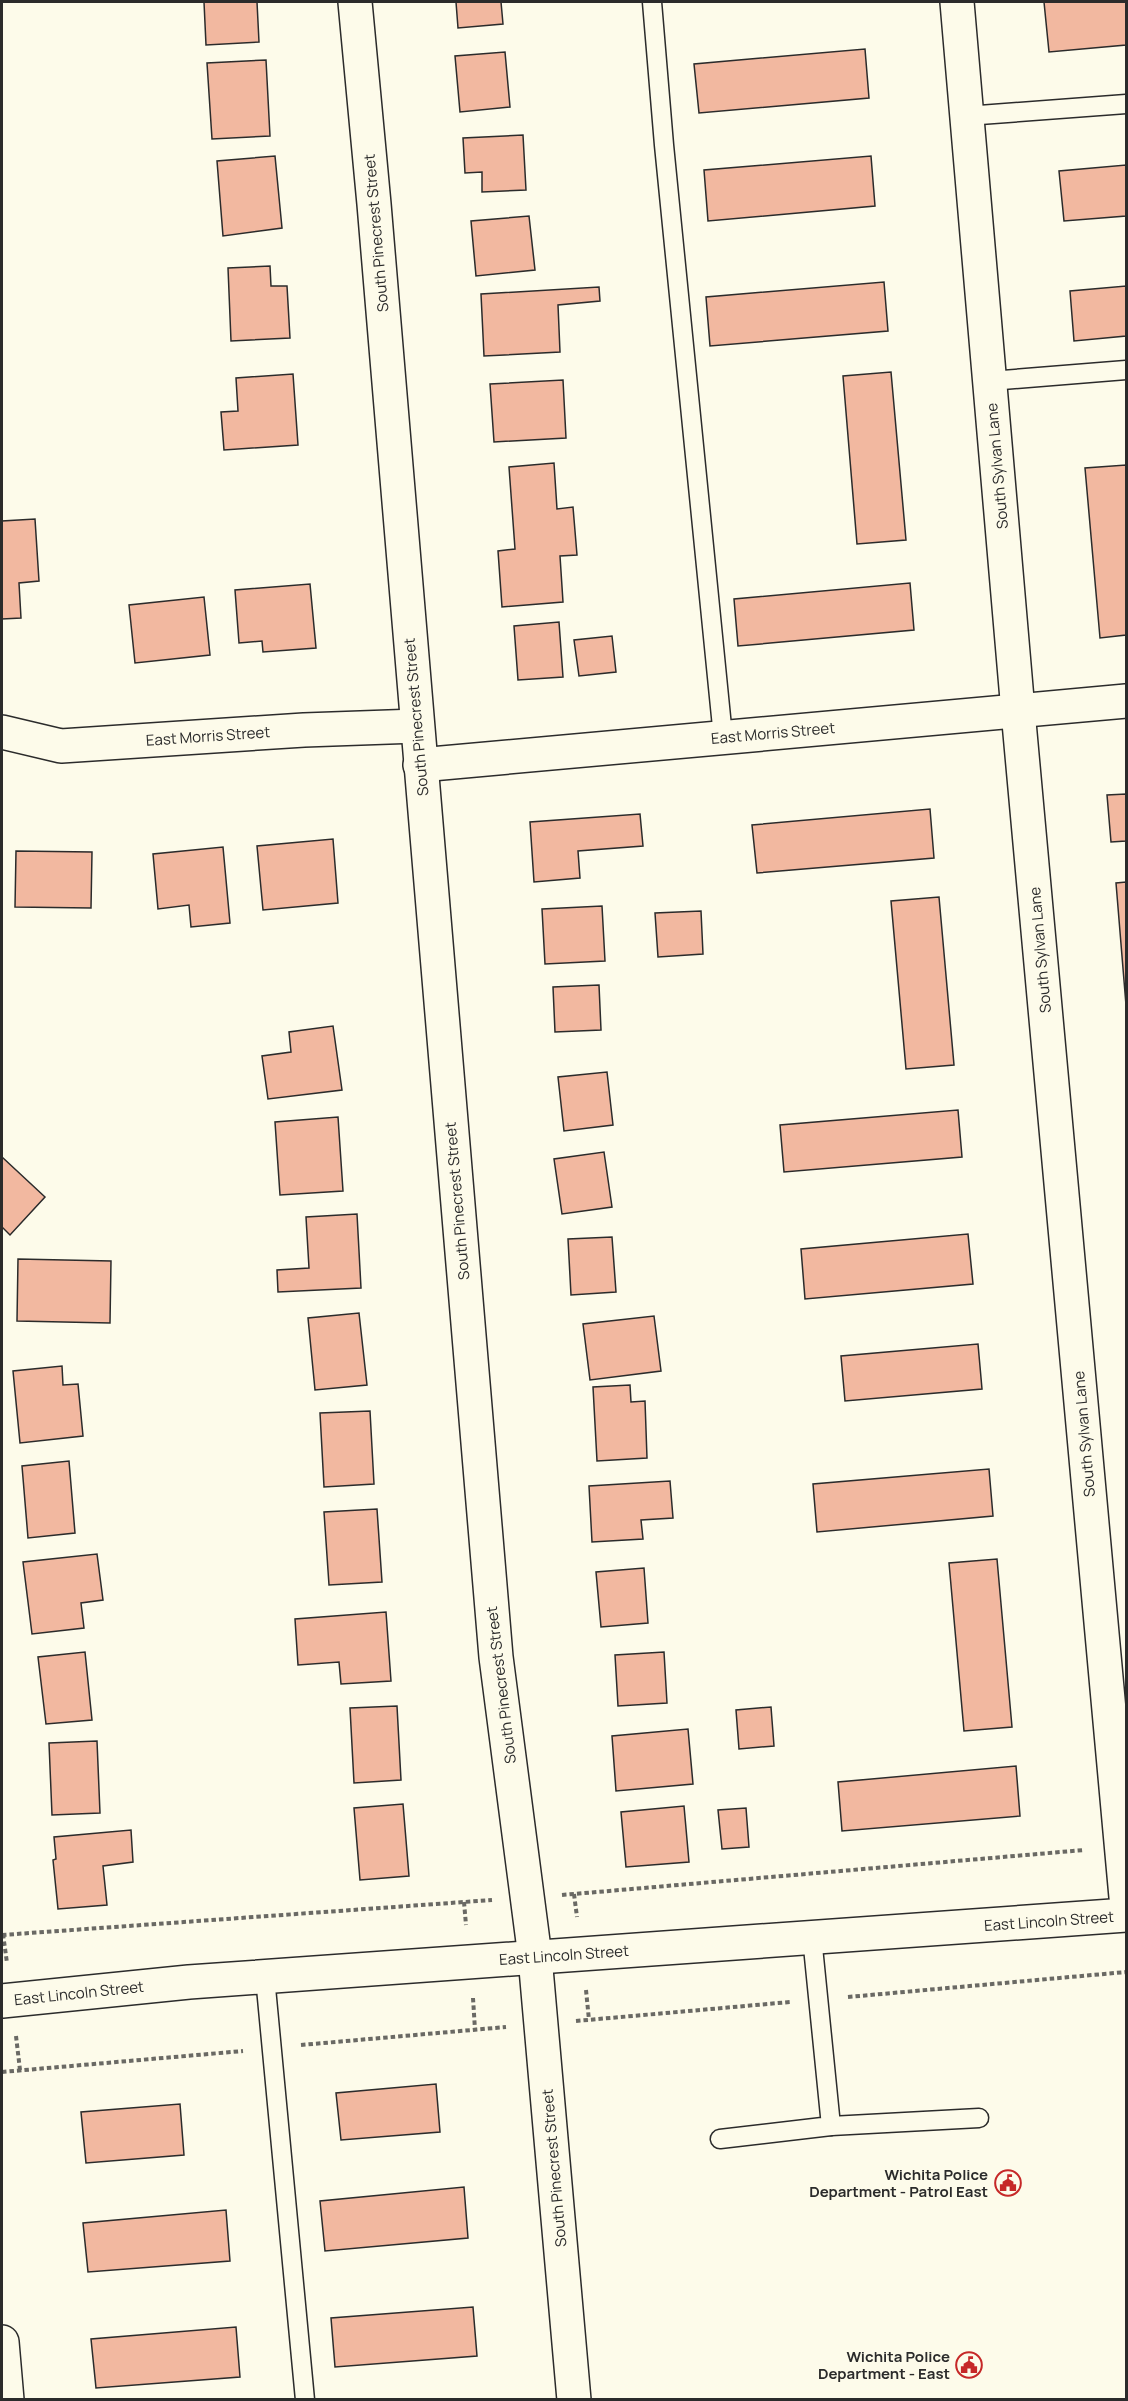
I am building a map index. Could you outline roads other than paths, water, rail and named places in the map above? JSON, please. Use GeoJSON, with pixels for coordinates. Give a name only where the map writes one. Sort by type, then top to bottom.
{"type":"FeatureCollection","features":[{"type":"Feature","properties":{"kind":"street","name":"South Pinecrest Street"},"geometry":{"type":"LineString","coordinates":[[355,2],[496,1657],[535,1957],[574,2400]]}},
{"type":"Feature","properties":{"kind":"street","name":"South Sylvan Lane"},"geometry":{"type":"LineString","coordinates":[[957,2],[1018,711],[1126,1897]]}},
{"type":"Feature","properties":{"kind":"street","name":"East Morris Street"},"geometry":{"type":"LineString","coordinates":[[420,765],[1126,701]]}},
{"type":"Feature","properties":{"kind":"street","name":"East Morris Street"},"geometry":{"type":"LineString","coordinates":[[2,732],[61,746],[304,730],[417,726]]}},
{"type":"Feature","properties":{"kind":"street","name":"East Lincoln Street"},"geometry":{"type":"LineString","coordinates":[[2,2001],[265,1977],[1126,1915]]}},
{"type":"Feature","properties":{"kind":"street"},"geometry":{"type":"LineString","coordinates":[[2,2342],[7,2400]]}},
{"type":"Feature","properties":{"kind":"lane"},"geometry":{"type":"LineString","coordinates":[[652,2],[666,168],[723,737]]}},
{"type":"Feature","properties":{"kind":"lane"},"geometry":{"type":"LineString","coordinates":[[966,116],[1126,104]]}},
{"type":"Feature","properties":{"kind":"lane"},"geometry":{"type":"LineString","coordinates":[[990,381],[1126,370]]}},
{"type":"Feature","properties":{"kind":"lane"},"geometry":{"type":"LineString","coordinates":[[812,1938],[831,2126]]}},
{"type":"Feature","properties":{"kind":"lane"},"geometry":{"type":"LineString","coordinates":[[265,1977],[305,2400]]}},
{"type":"Feature","properties":{"kind":"lane"},"geometry":{"type":"LineString","coordinates":[[720,2139],[831,2126],[979,2118]]}},
{"type":"Feature","properties":{"kind":"place","name":"Wichita Police Department - Patrol East"},"geometry":{"type":"Point","coordinates":[1008,2183]}},
{"type":"Feature","properties":{"kind":"place","name":"Wichita Police Department - East"},"geometry":{"type":"Point","coordinates":[969,2365]}}]}
